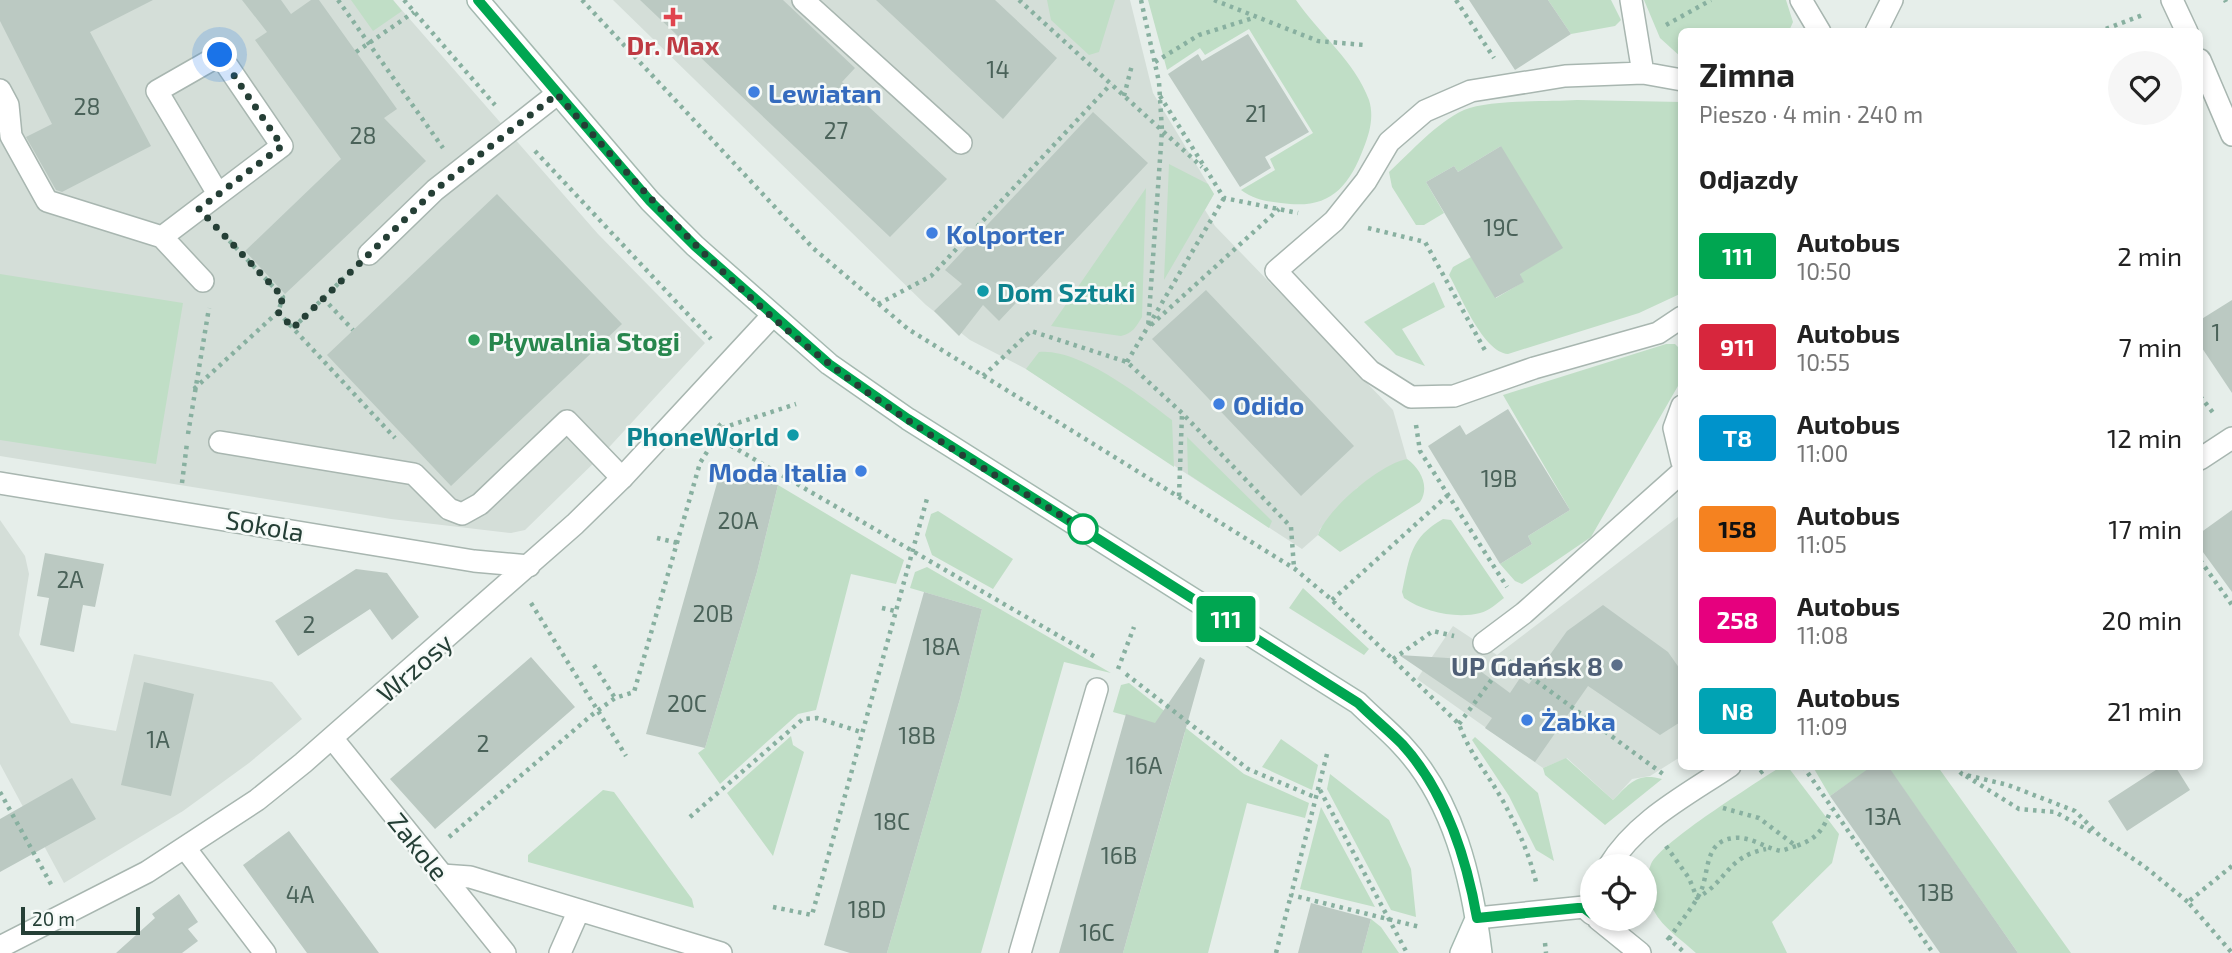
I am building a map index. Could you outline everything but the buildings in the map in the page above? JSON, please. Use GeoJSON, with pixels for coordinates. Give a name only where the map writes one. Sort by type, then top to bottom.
{"type":"FeatureCollection","features":[{"type":"Feature","properties":{"kind":"street"},"geometry":{"type":"LineString","coordinates":[[478,0],[650,201],[772,316],[829,364],[908,419],[1358,703],[1402,745],[1425,774],[1450,820],[1472,891],[1481,953]]}},
{"type":"Feature","properties":{"kind":"street"},"geometry":{"type":"LineString","coordinates":[[803,0],[961,143]]}},
{"type":"Feature","properties":{"kind":"street"},"geometry":{"type":"LineString","coordinates":[[1631,0],[1643,74]]}},
{"type":"Feature","properties":{"kind":"street"},"geometry":{"type":"LineString","coordinates":[[1801,0],[1818,28]]}},
{"type":"Feature","properties":{"kind":"street"},"geometry":{"type":"LineString","coordinates":[[1878,28],[1892,0]]}},
{"type":"Feature","properties":{"kind":"street"},"geometry":{"type":"LineString","coordinates":[[2175,4],[2185,28]]}},
{"type":"Feature","properties":{"kind":"street"},"geometry":{"type":"LineString","coordinates":[[162,237],[282,146],[220,55],[157,91],[218,194]]}},
{"type":"Feature","properties":{"kind":"street"},"geometry":{"type":"LineString","coordinates":[[2203,67],[2232,135]]}},
{"type":"Feature","properties":{"kind":"street"},"geometry":{"type":"LineString","coordinates":[[1678,79],[1643,74],[1565,76],[1471,90],[1425,111],[1389,142],[1366,181],[1334,220],[1276,271],[1370,371],[1411,397],[1454,396],[1658,333],[1678,320]]}},
{"type":"Feature","properties":{"kind":"street"},"geometry":{"type":"LineString","coordinates":[[0,90],[8,105],[11,136],[47,201],[162,237],[203,281]]}},
{"type":"Feature","properties":{"kind":"street"},"geometry":{"type":"LineString","coordinates":[[369,254],[435,190],[557,94]]}},
{"type":"Feature","properties":{"kind":"street","name":"Wrzosy"},"geometry":{"type":"LineString","coordinates":[[0,947],[147,872],[257,800],[332,738],[529,565],[622,478],[772,316]]}},
{"type":"Feature","properties":{"kind":"street"},"geometry":{"type":"LineString","coordinates":[[1678,417],[1674,428],[1678,444]]}},
{"type":"Feature","properties":{"kind":"street"},"geometry":{"type":"LineString","coordinates":[[219,442],[415,474],[449,509],[461,514],[480,503],[567,421],[622,478]]}},
{"type":"Feature","properties":{"kind":"street"},"geometry":{"type":"LineString","coordinates":[[2203,456],[2227,430]]}},
{"type":"Feature","properties":{"kind":"street"},"geometry":{"type":"LineString","coordinates":[[1484,643],[1524,613],[1678,476]]}},
{"type":"Feature","properties":{"kind":"street","name":"Sokola"},"geometry":{"type":"LineString","coordinates":[[0,483],[474,561],[529,565]]}},
{"type":"Feature","properties":{"kind":"street"},"geometry":{"type":"LineString","coordinates":[[1020,953],[1097,689]]}},
{"type":"Feature","properties":{"kind":"street","name":"Zakole"},"geometry":{"type":"LineString","coordinates":[[332,738],[505,953]]}},
{"type":"Feature","properties":{"kind":"street"},"geometry":{"type":"LineString","coordinates":[[1616,854],[1656,816],[1724,770]]}},
{"type":"Feature","properties":{"kind":"street"},"geometry":{"type":"LineString","coordinates":[[185,848],[265,953]]}},
{"type":"Feature","properties":{"kind":"street"},"geometry":{"type":"LineString","coordinates":[[442,875],[470,877],[721,953]]}},
{"type":"Feature","properties":{"kind":"street"},"geometry":{"type":"LineString","coordinates":[[1477,918],[1580,909]]}},
{"type":"Feature","properties":{"kind":"street"},"geometry":{"type":"LineString","coordinates":[[561,953],[579,910]]}},
{"type":"Feature","properties":{"kind":"street"},"geometry":{"type":"LineString","coordinates":[[1461,953],[1477,918]]}},
{"type":"Feature","properties":{"kind":"street"},"geometry":{"type":"LineString","coordinates":[[1616,931],[1640,953]]}},
{"type":"Feature","properties":{"kind":"path"},"geometry":{"type":"LineString","coordinates":[[338,0],[460,171]]}},
{"type":"Feature","properties":{"kind":"path"},"geometry":{"type":"LineString","coordinates":[[404,0],[621,246],[705,331],[713,344]]}},
{"type":"Feature","properties":{"kind":"path"},"geometry":{"type":"LineString","coordinates":[[582,0],[813,248],[908,329],[1295,569],[1332,600],[1459,724],[1466,744],[1502,800],[1530,855],[1543,911],[1546,953]]}},
{"type":"Feature","properties":{"kind":"path"},"geometry":{"type":"LineString","coordinates":[[1019,0],[1208,173]]}},
{"type":"Feature","properties":{"kind":"path"},"geometry":{"type":"LineString","coordinates":[[1141,0],[1160,96],[1162,131],[1147,328]]}},
{"type":"Feature","properties":{"kind":"path"},"geometry":{"type":"LineString","coordinates":[[1214,0],[1318,41],[1364,45]]}},
{"type":"Feature","properties":{"kind":"path"},"geometry":{"type":"LineString","coordinates":[[1456,0],[1500,67]]}},
{"type":"Feature","properties":{"kind":"path"},"geometry":{"type":"LineString","coordinates":[[1637,38],[1681,19],[1711,0]]}},
{"type":"Feature","properties":{"kind":"path"},"geometry":{"type":"LineString","coordinates":[[2107,28],[2133,16],[2175,4]]}},
{"type":"Feature","properties":{"kind":"path"},"geometry":{"type":"LineString","coordinates":[[356,52],[414,12]]}},
{"type":"Feature","properties":{"kind":"path"},"geometry":{"type":"LineString","coordinates":[[1154,62],[1199,35],[1254,18]]}},
{"type":"Feature","properties":{"kind":"path"},"geometry":{"type":"LineString","coordinates":[[1124,96],[1132,65]]}},
{"type":"Feature","properties":{"kind":"path"},"geometry":{"type":"LineString","coordinates":[[878,304],[930,276],[1111,84]]}},
{"type":"Feature","properties":{"kind":"path"},"geometry":{"type":"LineString","coordinates":[[1128,362],[1224,198],[1160,96]]}},
{"type":"Feature","properties":{"kind":"path"},"geometry":{"type":"LineString","coordinates":[[199,209],[283,297],[278,312],[194,389],[210,306],[203,281]]}},
{"type":"Feature","properties":{"kind":"path"},"geometry":{"type":"LineString","coordinates":[[1147,328],[1280,209]]}},
{"type":"Feature","properties":{"kind":"path"},"geometry":{"type":"LineString","coordinates":[[293,328],[369,254]]}},
{"type":"Feature","properties":{"kind":"path"},"geometry":{"type":"LineString","coordinates":[[323,298],[353,330]]}},
{"type":"Feature","properties":{"kind":"path"},"geometry":{"type":"LineString","coordinates":[[1457,303],[1502,379]]}},
{"type":"Feature","properties":{"kind":"path"},"geometry":{"type":"LineString","coordinates":[[278,312],[400,443]]}},
{"type":"Feature","properties":{"kind":"path"},"geometry":{"type":"LineString","coordinates":[[983,376],[1031,331],[1128,362],[1182,413],[1291,527],[1295,569]]}},
{"type":"Feature","properties":{"kind":"path"},"geometry":{"type":"LineString","coordinates":[[2203,400],[2227,430]]}},
{"type":"Feature","properties":{"kind":"path"},"geometry":{"type":"LineString","coordinates":[[428,856],[598,710],[615,698],[634,692],[700,463],[722,428],[796,404]]}},
{"type":"Feature","properties":{"kind":"path"},"geometry":{"type":"LineString","coordinates":[[1179,497],[1182,413]]}},
{"type":"Feature","properties":{"kind":"path"},"geometry":{"type":"LineString","coordinates":[[712,418],[722,428]]}},
{"type":"Feature","properties":{"kind":"path"},"geometry":{"type":"LineString","coordinates":[[716,437],[1118,668],[1248,769],[1317,798]]}},
{"type":"Feature","properties":{"kind":"path"},"geometry":{"type":"LineString","coordinates":[[1420,451],[1524,613]]}},
{"type":"Feature","properties":{"kind":"path"},"geometry":{"type":"LineString","coordinates":[[773,907],[812,915],[928,495]]}},
{"type":"Feature","properties":{"kind":"path"},"geometry":{"type":"LineString","coordinates":[[1332,600],[1448,495]]}},
{"type":"Feature","properties":{"kind":"path"},"geometry":{"type":"LineString","coordinates":[[657,538],[678,543]]}},
{"type":"Feature","properties":{"kind":"path"},"geometry":{"type":"LineString","coordinates":[[2203,564],[2232,605]]}},
{"type":"Feature","properties":{"kind":"path"},"geometry":{"type":"LineString","coordinates":[[529,599],[626,756]]}},
{"type":"Feature","properties":{"kind":"path"},"geometry":{"type":"LineString","coordinates":[[881,608],[895,611]]}},
{"type":"Feature","properties":{"kind":"path"},"geometry":{"type":"LineString","coordinates":[[1392,659],[1433,631],[1484,643]]}},
{"type":"Feature","properties":{"kind":"path"},"geometry":{"type":"LineString","coordinates":[[1459,724],[1507,659],[1672,780]]}},
{"type":"Feature","properties":{"kind":"path"},"geometry":{"type":"LineString","coordinates":[[594,665],[615,698]]}},
{"type":"Feature","properties":{"kind":"path"},"geometry":{"type":"LineString","coordinates":[[690,817],[803,719],[817,718],[861,732]]}},
{"type":"Feature","properties":{"kind":"path"},"geometry":{"type":"LineString","coordinates":[[1276,953],[1327,754]]}},
{"type":"Feature","properties":{"kind":"path"},"geometry":{"type":"LineString","coordinates":[[1806,770],[1933,953]]}},
{"type":"Feature","properties":{"kind":"path"},"geometry":{"type":"LineString","coordinates":[[1958,770],[2019,809],[2055,812],[2102,838],[2144,866],[2188,902],[2229,952]]}},
{"type":"Feature","properties":{"kind":"path"},"geometry":{"type":"LineString","coordinates":[[1962,774],[2008,785],[2075,811],[2102,838]]}},
{"type":"Feature","properties":{"kind":"path"},"geometry":{"type":"LineString","coordinates":[[1319,789],[1387,919],[1408,953]]}},
{"type":"Feature","properties":{"kind":"path"},"geometry":{"type":"LineString","coordinates":[[0,792],[56,894]]}},
{"type":"Feature","properties":{"kind":"path"},"geometry":{"type":"LineString","coordinates":[[1716,807],[1740,810],[1759,818],[1796,846]]}},
{"type":"Feature","properties":{"kind":"path"},"geometry":{"type":"LineString","coordinates":[[1669,939],[1697,898],[1713,848],[1731,838],[1744,838],[1767,849],[1781,851],[1812,841],[1823,830],[1831,809]]}},
{"type":"Feature","properties":{"kind":"path"},"geometry":{"type":"LineString","coordinates":[[1661,839],[1689,878],[1697,898]]}},
{"type":"Feature","properties":{"kind":"path"},"geometry":{"type":"LineString","coordinates":[[1697,898],[1719,884],[1735,860],[1767,849]]}},
{"type":"Feature","properties":{"kind":"path"},"geometry":{"type":"LineString","coordinates":[[2188,902],[2232,866]]}},
{"type":"Feature","properties":{"kind":"path"},"geometry":{"type":"LineString","coordinates":[[1292,895],[1420,927]]}},
{"type":"Feature","properties":{"kind":"shaded area"},"geometry":{"type":"Polygon","coordinates":[[[0,0],[393,0],[598,234],[705,343],[601,456],[525,530],[511,533],[391,519],[0,456],[0,0]]]}},
{"type":"Feature","properties":{"kind":"shaded area"},"geometry":{"type":"Polygon","coordinates":[[[613,0],[1130,0],[1153,93],[1214,194],[1205,210],[1215,226],[1393,410],[1407,459],[1357,488],[1320,529],[1318,535],[1302,549],[1026,369],[970,340],[926,305],[613,0]]]}},
{"type":"Feature","properties":{"kind":"shaded area"},"geometry":{"type":"Polygon","coordinates":[[[1678,517],[1678,758],[1650,776],[1632,779],[1613,800],[1567,758],[1543,768],[1417,679],[1453,626],[1497,655],[1678,517]]]}},
{"type":"Feature","properties":{"kind":"shaded area"},"geometry":{"type":"Polygon","coordinates":[[[0,520],[25,556],[29,574],[19,635],[71,723],[116,731],[134,654],[272,682],[302,719],[249,763],[183,811],[64,883],[0,764],[0,520]]]}},
{"type":"Feature","properties":{"kind":"green space"},"geometry":{"type":"Polygon","coordinates":[[[351,0],[393,0],[402,11],[373,31],[351,0]]]}},
{"type":"Feature","properties":{"kind":"green space"},"geometry":{"type":"Polygon","coordinates":[[[1047,0],[1115,0],[1099,52],[1089,55],[1051,20],[1047,0]]]}},
{"type":"Feature","properties":{"kind":"green space"},"geometry":{"type":"Polygon","coordinates":[[[1148,0],[1296,0],[1355,73],[1369,100],[1371,118],[1368,136],[1358,162],[1343,185],[1324,200],[1297,204],[1260,200],[1241,190],[1275,170],[1270,159],[1313,133],[1249,29],[1205,55],[1200,48],[1167,70],[1148,0]]]}},
{"type":"Feature","properties":{"kind":"green space"},"geometry":{"type":"Polygon","coordinates":[[[1548,0],[1611,0],[1621,20],[1615,26],[1571,34],[1548,0]]]}},
{"type":"Feature","properties":{"kind":"green space"},"geometry":{"type":"Polygon","coordinates":[[[1644,0],[1786,0],[1793,22],[1790,28],[1678,28],[1678,54],[1660,38],[1644,0]]]}},
{"type":"Feature","properties":{"kind":"green space"},"geometry":{"type":"Polygon","coordinates":[[[1577,100],[1678,102],[1678,295],[1639,313],[1508,354],[1490,344],[1466,309],[1449,275],[1453,267],[1471,257],[1496,298],[1523,282],[1501,146],[1458,172],[1454,166],[1426,182],[1444,213],[1424,225],[1416,225],[1392,187],[1389,172],[1434,130],[1454,116],[1475,106],[1577,100]]]}},
{"type":"Feature","properties":{"kind":"green space"},"geometry":{"type":"Polygon","coordinates":[[[1169,164],[1208,184],[1214,194],[1164,280],[1169,164]]]}},
{"type":"Feature","properties":{"kind":"green space"},"geometry":{"type":"Polygon","coordinates":[[[1146,188],[1142,317],[1138,324],[1121,336],[1051,326],[1146,188]]]}},
{"type":"Feature","properties":{"kind":"green space"},"geometry":{"type":"Polygon","coordinates":[[[0,274],[183,303],[156,464],[0,440],[0,274]]]}},
{"type":"Feature","properties":{"kind":"green space"},"geometry":{"type":"Polygon","coordinates":[[[1434,282],[1445,307],[1402,329],[1425,366],[1396,355],[1364,322],[1434,282]]]}},
{"type":"Feature","properties":{"kind":"green space"},"geometry":{"type":"Polygon","coordinates":[[[1666,344],[1675,344],[1678,347],[1678,386],[1591,537],[1522,584],[1515,581],[1500,564],[1532,544],[1528,536],[1570,510],[1503,395],[1666,344]]]}},
{"type":"Feature","properties":{"kind":"green space"},"geometry":{"type":"Polygon","coordinates":[[[1039,352],[1055,353],[1090,365],[1127,387],[1172,420],[1174,467],[1026,369],[1039,352]]]}},
{"type":"Feature","properties":{"kind":"green space"},"geometry":{"type":"Polygon","coordinates":[[[1187,437],[1272,521],[1269,528],[1188,474],[1187,437]]]}},
{"type":"Feature","properties":{"kind":"green space"},"geometry":{"type":"Polygon","coordinates":[[[1407,459],[1416,468],[1424,484],[1420,502],[1340,552],[1318,535],[1332,513],[1356,489],[1383,469],[1407,459]]]}},
{"type":"Feature","properties":{"kind":"green space"},"geometry":{"type":"Polygon","coordinates":[[[778,485],[904,560],[896,584],[851,574],[816,710],[798,714],[720,784],[698,753],[705,748],[757,572],[778,485]]]}},
{"type":"Feature","properties":{"kind":"green space"},"geometry":{"type":"Polygon","coordinates":[[[938,511],[1013,559],[993,589],[932,555],[925,535],[931,514],[938,511]]]}},
{"type":"Feature","properties":{"kind":"green space"},"geometry":{"type":"Polygon","coordinates":[[[1443,519],[1451,520],[1504,598],[1490,609],[1471,615],[1441,613],[1404,598],[1402,592],[1413,549],[1424,533],[1443,519]]]}},
{"type":"Feature","properties":{"kind":"green space"},"geometry":{"type":"Polygon","coordinates":[[[927,567],[1111,673],[1064,662],[981,953],[887,953],[960,699],[982,609],[910,588],[915,572],[927,567]]]}},
{"type":"Feature","properties":{"kind":"green space"},"geometry":{"type":"Polygon","coordinates":[[[1303,588],[1369,649],[1364,655],[1289,608],[1303,588]]]}},
{"type":"Feature","properties":{"kind":"green space"},"geometry":{"type":"Polygon","coordinates":[[[1129,683],[1244,774],[1309,803],[1305,818],[1247,803],[1208,953],[1123,953],[1185,732],[1113,712],[1121,685],[1129,683]]]}},
{"type":"Feature","properties":{"kind":"green space"},"geometry":{"type":"Polygon","coordinates":[[[791,736],[793,745],[804,752],[773,856],[727,793],[791,736]]]}},
{"type":"Feature","properties":{"kind":"green space"},"geometry":{"type":"Polygon","coordinates":[[[1475,737],[1538,793],[1554,861],[1536,850],[1509,796],[1472,740],[1475,737]]]}},
{"type":"Feature","properties":{"kind":"green space"},"geometry":{"type":"Polygon","coordinates":[[[1281,739],[1318,765],[1312,790],[1262,767],[1281,739]]]}},
{"type":"Feature","properties":{"kind":"green space"},"geometry":{"type":"Polygon","coordinates":[[[1566,758],[1613,800],[1629,784],[1640,778],[1662,779],[1605,825],[1545,775],[1543,768],[1566,758]]]}},
{"type":"Feature","properties":{"kind":"green space"},"geometry":{"type":"Polygon","coordinates":[[[1775,770],[1790,770],[1839,834],[1832,863],[1772,922],[1787,953],[1696,953],[1658,917],[1657,856],[1690,828],[1775,770]]]}},
{"type":"Feature","properties":{"kind":"green space"},"geometry":{"type":"Polygon","coordinates":[[[1815,770],[1868,770],[1830,796],[1815,770]]]}},
{"type":"Feature","properties":{"kind":"green space"},"geometry":{"type":"Polygon","coordinates":[[[1890,770],[1940,770],[2071,953],[2018,953],[1890,770]]]}},
{"type":"Feature","properties":{"kind":"green space"},"geometry":{"type":"Polygon","coordinates":[[[1330,774],[1389,820],[1411,869],[1416,917],[1391,910],[1327,789],[1330,774]]]}},
{"type":"Feature","properties":{"kind":"green space"},"geometry":{"type":"Polygon","coordinates":[[[603,790],[614,792],[692,899],[694,908],[528,862],[528,855],[603,790]]]}},
{"type":"Feature","properties":{"kind":"green space"},"geometry":{"type":"Polygon","coordinates":[[[1321,807],[1375,907],[1300,889],[1321,807]]]}},
{"type":"Feature","properties":{"kind":"green space"},"geometry":{"type":"Polygon","coordinates":[[[1371,919],[1381,927],[1399,953],[1362,953],[1371,919]]]}},
{"type":"Feature","properties":{"kind":"bus line","name":"111"},"geometry":{"type":"LineString","coordinates":[[478,0],[650,201],[695,246],[829,364],[908,419],[1358,703],[1402,745],[1425,774],[1450,820],[1472,891],[1477,918],[1580,908]]}},
{"type":"Feature","properties":{"kind":"place","name":"Dr. Max"},"geometry":{"type":"Point","coordinates":[673,17]}},
{"type":"Feature","properties":{"kind":"place","name":"Lewiatan"},"geometry":{"type":"Point","coordinates":[754,92]}},
{"type":"Feature","properties":{"kind":"place","name":"Kolporter"},"geometry":{"type":"Point","coordinates":[932,233]}},
{"type":"Feature","properties":{"kind":"place","name":"Dom Sztuki"},"geometry":{"type":"Point","coordinates":[983,291]}},
{"type":"Feature","properties":{"kind":"place","name":"Pływalnia Stogi"},"geometry":{"type":"Point","coordinates":[474,340]}},
{"type":"Feature","properties":{"kind":"place","name":"Odido"},"geometry":{"type":"Point","coordinates":[1219,404]}},
{"type":"Feature","properties":{"kind":"place","name":"PhoneWorld"},"geometry":{"type":"Point","coordinates":[793,435]}},
{"type":"Feature","properties":{"kind":"place","name":"Moda Italia"},"geometry":{"type":"Point","coordinates":[861,471]}},
{"type":"Feature","properties":{"kind":"place","name":"UP Gdańsk 8"},"geometry":{"type":"Point","coordinates":[1617,665]}},
{"type":"Feature","properties":{"kind":"place","name":"Żabka"},"geometry":{"type":"Point","coordinates":[1527,720]}},
{"type":"Feature","properties":{"kind":"route"},"geometry":{"type":"LineString","coordinates":[[220,55],[282,146],[199,209],[283,297],[278,312],[293,328],[435,190],[557,94],[650,201],[695,246],[829,364],[908,419],[1091,534],[1083,529]]}}]}
